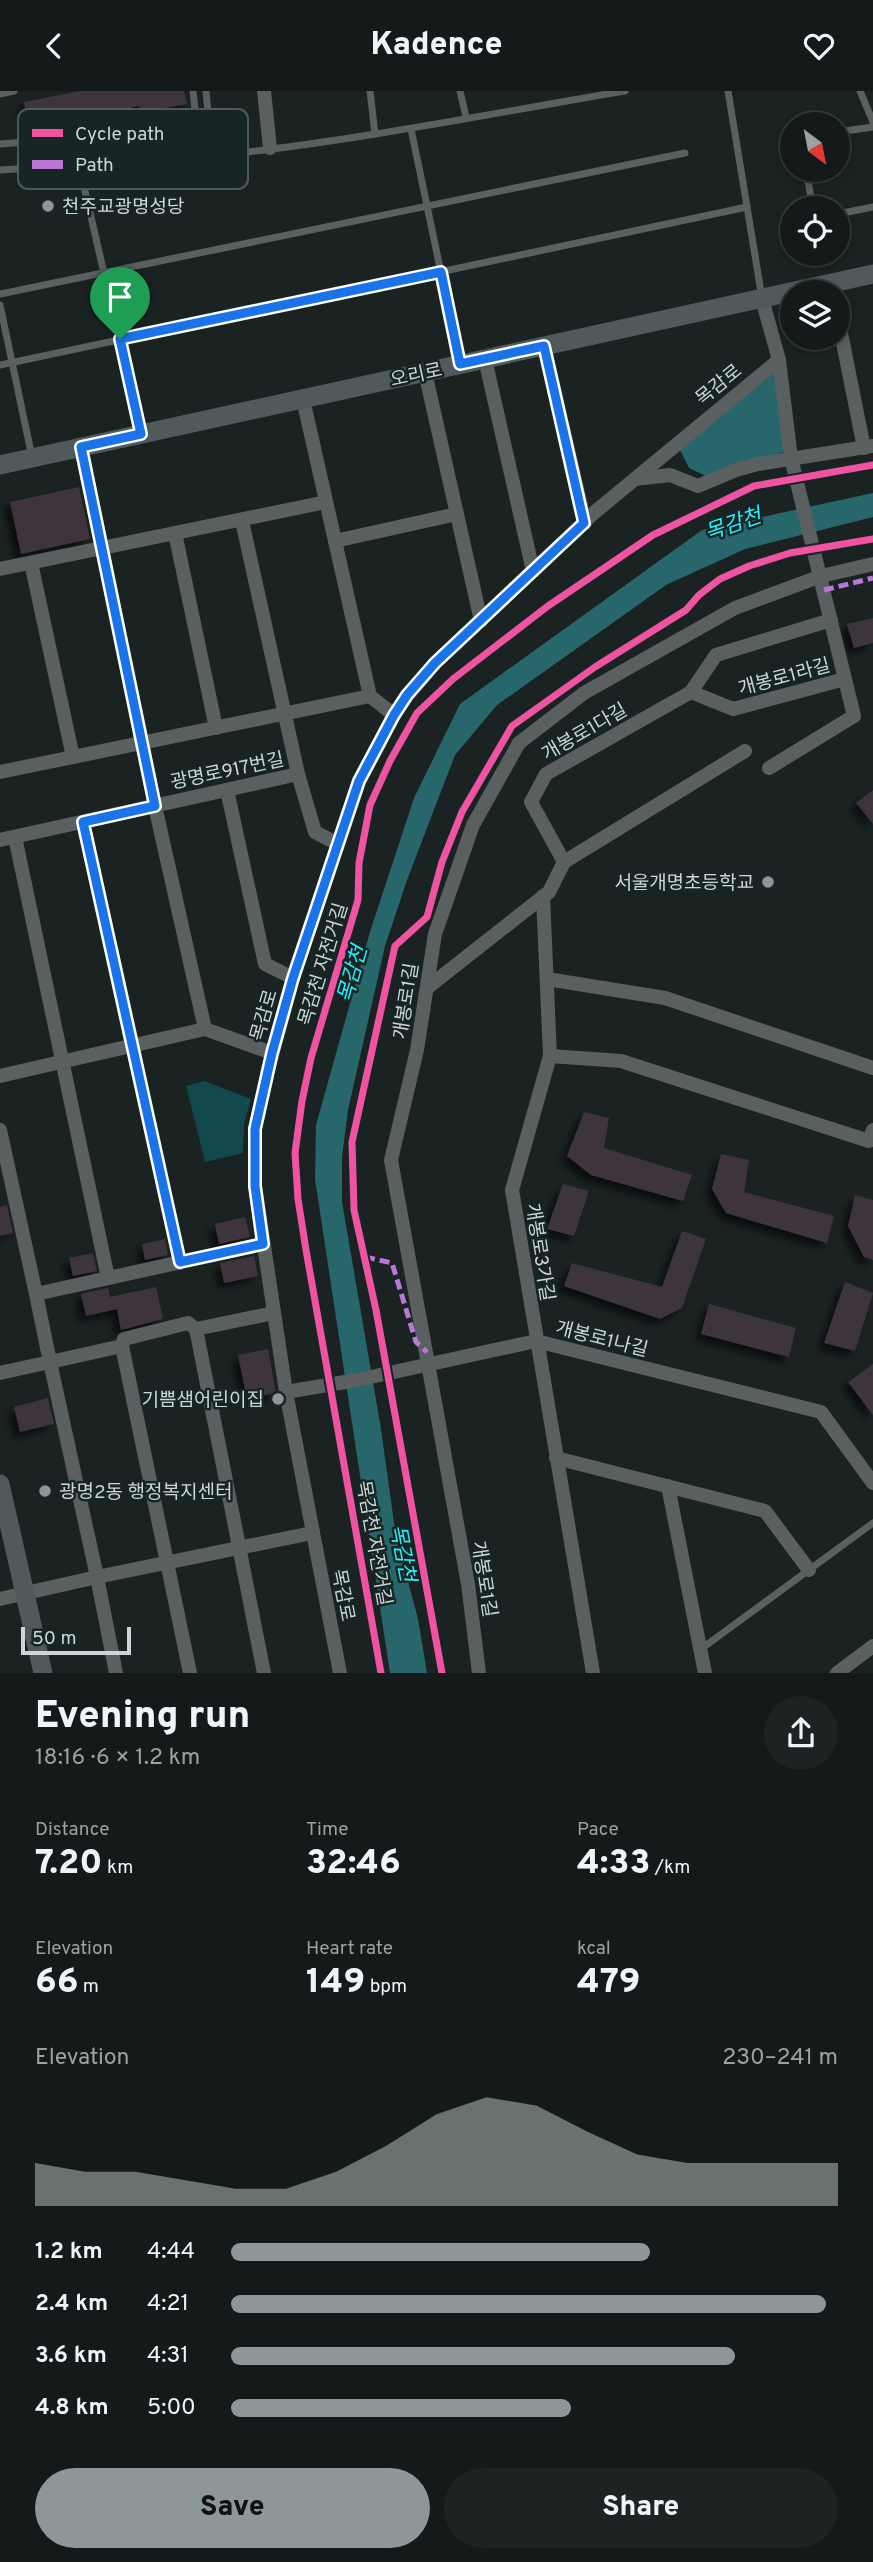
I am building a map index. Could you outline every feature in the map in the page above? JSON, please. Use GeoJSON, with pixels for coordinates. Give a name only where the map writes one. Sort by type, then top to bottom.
{"type":"FeatureCollection","features":[{"type":"Feature","properties":{"kind":"main road","name":"오리로"},"geometry":{"type":"LineString","coordinates":[[850,282],[873,274]]}},
{"type":"Feature","properties":{"kind":"main road","name":"오리로"},"geometry":{"type":"LineString","coordinates":[[0,465],[780,296]]}},
{"type":"Feature","properties":{"kind":"main road"},"geometry":{"type":"LineString","coordinates":[[0,1484],[43,1673]]}},
{"type":"Feature","properties":{"kind":"street"},"geometry":{"type":"LineString","coordinates":[[264,91],[270,148]]}},
{"type":"Feature","properties":{"kind":"street"},"geometry":{"type":"LineString","coordinates":[[762,299],[779,360]]}},
{"type":"Feature","properties":{"kind":"street"},"geometry":{"type":"LineString","coordinates":[[544,346],[584,523]]}},
{"type":"Feature","properties":{"kind":"street"},"geometry":{"type":"LineString","coordinates":[[633,479],[670,475],[698,486],[736,470],[792,463],[868,447],[845,350]]}},
{"type":"Feature","properties":{"kind":"street"},"geometry":{"type":"LineString","coordinates":[[485,359],[533,571]]}},
{"type":"Feature","properties":{"kind":"street","name":"개봉로1라길"},"geometry":{"type":"LineString","coordinates":[[769,768],[854,716],[792,463],[779,360]]}},
{"type":"Feature","properties":{"kind":"street","name":"목감로"},"geometry":{"type":"LineString","coordinates":[[340,1673],[312,1533],[293,1391],[274,1313],[255,1186],[255,1129],[293,978],[359,781],[407,695],[435,663],[584,523],[633,479],[779,360]]}},
{"type":"Feature","properties":{"kind":"street"},"geometry":{"type":"LineString","coordinates":[[425,372],[481,621]]}},
{"type":"Feature","properties":{"kind":"street"},"geometry":{"type":"LineString","coordinates":[[303,399],[370,696],[394,715]]}},
{"type":"Feature","properties":{"kind":"street"},"geometry":{"type":"LineString","coordinates":[[81,447],[155,806],[205,1030]]}},
{"type":"Feature","properties":{"kind":"street"},"geometry":{"type":"LineString","coordinates":[[0,569],[326,502]]}},
{"type":"Feature","properties":{"kind":"street"},"geometry":{"type":"LineString","coordinates":[[335,541],[457,514]]}},
{"type":"Feature","properties":{"kind":"street"},"geometry":{"type":"LineString","coordinates":[[242,521],[298,775],[315,832],[338,844]]}},
{"type":"Feature","properties":{"kind":"street"},"geometry":{"type":"LineString","coordinates":[[175,533],[216,727]]}},
{"type":"Feature","properties":{"kind":"street"},"geometry":{"type":"LineString","coordinates":[[31,563],[73,757]]}},
{"type":"Feature","properties":{"kind":"street","name":"개봉로1길"},"geometry":{"type":"LineString","coordinates":[[479,1673],[468,1584],[422,1366],[391,1160],[417,1050],[435,934],[473,825],[519,743],[583,693],[735,608],[820,572],[873,564]]}},
{"type":"Feature","properties":{"kind":"street","name":"개봉로1라길"},"geometry":{"type":"LineString","coordinates":[[831,620],[716,656],[691,692],[733,709],[845,680]]}},
{"type":"Feature","properties":{"kind":"street","name":"개봉로1다길"},"geometry":{"type":"LineString","coordinates":[[564,862],[531,802],[546,774],[691,692]]}},
{"type":"Feature","properties":{"kind":"street"},"geometry":{"type":"LineString","coordinates":[[0,772],[370,696]]}},
{"type":"Feature","properties":{"kind":"street"},"geometry":{"type":"LineString","coordinates":[[427,988],[549,892],[564,862],[745,751]]}},
{"type":"Feature","properties":{"kind":"street","name":"광명로917번길"},"geometry":{"type":"LineString","coordinates":[[7,838],[298,775]]}},
{"type":"Feature","properties":{"kind":"street"},"geometry":{"type":"LineString","coordinates":[[227,790],[265,964],[293,978]]}},
{"type":"Feature","properties":{"kind":"street"},"geometry":{"type":"LineString","coordinates":[[83,822],[180,1262]]}},
{"type":"Feature","properties":{"kind":"street"},"geometry":{"type":"LineString","coordinates":[[7,838],[61,1062],[108,1278]]}},
{"type":"Feature","properties":{"kind":"street","name":"개봉로3가길"},"geometry":{"type":"LineString","coordinates":[[543,896],[550,1056],[512,1190],[593,1673]]}},
{"type":"Feature","properties":{"kind":"street"},"geometry":{"type":"LineString","coordinates":[[547,979],[665,998],[873,1068]]}},
{"type":"Feature","properties":{"kind":"street"},"geometry":{"type":"LineString","coordinates":[[0,1076],[205,1030],[272,1053]]}},
{"type":"Feature","properties":{"kind":"street"},"geometry":{"type":"LineString","coordinates":[[550,1056],[621,1061],[869,1141],[873,1129]]}},
{"type":"Feature","properties":{"kind":"street"},"geometry":{"type":"LineString","coordinates":[[0,1130],[116,1673]]}},
{"type":"Feature","properties":{"kind":"street"},"geometry":{"type":"LineString","coordinates":[[36,1294],[263,1244]]}},
{"type":"Feature","properties":{"kind":"street"},"geometry":{"type":"LineString","coordinates":[[196,1329],[274,1313]]}},
{"type":"Feature","properties":{"kind":"street"},"geometry":{"type":"LineString","coordinates":[[190,1673],[122,1346],[124,1339],[188,1323],[196,1329],[264,1673]]}},
{"type":"Feature","properties":{"kind":"street","name":"개봉로1나길"},"geometry":{"type":"LineString","coordinates":[[293,1391],[536,1341],[821,1412],[873,1483]]}},
{"type":"Feature","properties":{"kind":"street"},"geometry":{"type":"LineString","coordinates":[[0,1373],[122,1346]]}},
{"type":"Feature","properties":{"kind":"street"},"geometry":{"type":"LineString","coordinates":[[556,1458],[765,1511],[809,1570]]}},
{"type":"Feature","properties":{"kind":"street"},"geometry":{"type":"LineString","coordinates":[[668,1486],[705,1673]]}},
{"type":"Feature","properties":{"kind":"street"},"geometry":{"type":"LineString","coordinates":[[0,1599],[312,1533]]}},
{"type":"Feature","properties":{"kind":"street"},"geometry":{"type":"LineString","coordinates":[[837,1673],[873,1646]]}},
{"type":"Feature","properties":{"kind":"lane"},"geometry":{"type":"LineString","coordinates":[[0,94],[14,91]]}},
{"type":"Feature","properties":{"kind":"lane"},"geometry":{"type":"LineString","coordinates":[[193,91],[195,109]]}},
{"type":"Feature","properties":{"kind":"lane"},"geometry":{"type":"LineString","coordinates":[[206,91],[208,109]]}},
{"type":"Feature","properties":{"kind":"lane"},"geometry":{"type":"LineString","coordinates":[[370,91],[375,134]]}},
{"type":"Feature","properties":{"kind":"lane"},"geometry":{"type":"LineString","coordinates":[[460,91],[466,117]]}},
{"type":"Feature","properties":{"kind":"lane"},"geometry":{"type":"LineString","coordinates":[[570,91],[571,100]]}},
{"type":"Feature","properties":{"kind":"lane"},"geometry":{"type":"LineString","coordinates":[[248,151],[411,129],[466,117],[625,91]]}},
{"type":"Feature","properties":{"kind":"lane"},"geometry":{"type":"LineString","coordinates":[[728,91],[762,299]]}},
{"type":"Feature","properties":{"kind":"lane"},"geometry":{"type":"LineString","coordinates":[[850,130],[873,125],[860,91]]}},
{"type":"Feature","properties":{"kind":"lane"},"geometry":{"type":"LineString","coordinates":[[411,129],[460,364]]}},
{"type":"Feature","properties":{"kind":"lane"},"geometry":{"type":"LineString","coordinates":[[0,144],[18,143]]}},
{"type":"Feature","properties":{"kind":"lane"},"geometry":{"type":"LineString","coordinates":[[0,294],[426,204],[685,153]]}},
{"type":"Feature","properties":{"kind":"lane"},"geometry":{"type":"LineString","coordinates":[[0,170],[18,169]]}},
{"type":"Feature","properties":{"kind":"lane"},"geometry":{"type":"LineString","coordinates":[[85,189],[141,434]]}},
{"type":"Feature","properties":{"kind":"lane"},"geometry":{"type":"LineString","coordinates":[[0,365],[747,207]]}},
{"type":"Feature","properties":{"kind":"lane"},"geometry":{"type":"LineString","coordinates":[[850,212],[873,207]]}},
{"type":"Feature","properties":{"kind":"lane"},"geometry":{"type":"LineString","coordinates":[[0,305],[32,458]]}},
{"type":"Feature","properties":{"kind":"lane"},"geometry":{"type":"LineString","coordinates":[[700,1650],[873,1523]]}},
{"type":"Feature","properties":{"kind":"shaded area"},"geometry":{"type":"Polygon","coordinates":[[[204,1081],[251,1099],[244,1124],[243,1153],[205,1162],[186,1086],[204,1081]]]}},
{"type":"Feature","properties":{"kind":"water"},"geometry":{"type":"Polygon","coordinates":[[[775,372],[784,452],[706,476],[689,468],[680,450],[775,372]]]}},
{"type":"Feature","properties":{"kind":"water","name":"목감천"},"geometry":{"type":"Polygon","coordinates":[[[873,493],[873,517],[745,549],[666,585],[497,705],[455,755],[385,946],[348,1110],[342,1157],[342,1202],[381,1429],[396,1537],[418,1619],[427,1673],[390,1673],[315,1179],[316,1125],[370,932],[414,798],[460,704],[702,530],[873,493]]]}},
{"type":"Feature","properties":{"kind":"building"},"geometry":{"type":"Polygon","coordinates":[[[79,91],[184,91],[187,104],[161,109],[139,109],[139,106],[125,109],[25,109],[24,102],[79,91]]]}},
{"type":"Feature","properties":{"kind":"building"},"geometry":{"type":"Polygon","coordinates":[[[79,487],[90,539],[21,554],[10,502],[79,487]]]}},
{"type":"Feature","properties":{"kind":"building"},"geometry":{"type":"Polygon","coordinates":[[[873,618],[873,643],[854,648],[847,624],[873,618]]]}},
{"type":"Feature","properties":{"kind":"building"},"geometry":{"type":"Polygon","coordinates":[[[873,790],[873,824],[856,803],[873,790]]]}},
{"type":"Feature","properties":{"kind":"building"},"geometry":{"type":"Polygon","coordinates":[[[584,1112],[609,1118],[604,1148],[692,1175],[683,1201],[591,1175],[567,1156],[584,1112]]]}},
{"type":"Feature","properties":{"kind":"building"},"geometry":{"type":"Polygon","coordinates":[[[721,1154],[749,1160],[744,1192],[834,1216],[827,1243],[726,1213],[712,1189],[721,1154]]]}},
{"type":"Feature","properties":{"kind":"building"},"geometry":{"type":"Polygon","coordinates":[[[563,1184],[589,1191],[574,1236],[547,1229],[563,1184]]]}},
{"type":"Feature","properties":{"kind":"building"},"geometry":{"type":"Polygon","coordinates":[[[855,1195],[873,1200],[873,1260],[864,1257],[848,1226],[855,1195]]]}},
{"type":"Feature","properties":{"kind":"building"},"geometry":{"type":"Polygon","coordinates":[[[7,1205],[13,1233],[0,1236],[0,1207],[7,1205]]]}},
{"type":"Feature","properties":{"kind":"building"},"geometry":{"type":"Polygon","coordinates":[[[245,1217],[250,1237],[219,1244],[215,1224],[245,1217]]]}},
{"type":"Feature","properties":{"kind":"building"},"geometry":{"type":"Polygon","coordinates":[[[682,1231],[706,1239],[682,1308],[660,1319],[564,1286],[572,1263],[662,1287],[682,1231]]]}},
{"type":"Feature","properties":{"kind":"building"},"geometry":{"type":"Polygon","coordinates":[[[165,1239],[168,1255],[145,1260],[142,1244],[165,1239]]]}},
{"type":"Feature","properties":{"kind":"building"},"geometry":{"type":"Polygon","coordinates":[[[93,1253],[97,1271],[73,1276],[69,1258],[93,1253]]]}},
{"type":"Feature","properties":{"kind":"building"},"geometry":{"type":"Polygon","coordinates":[[[254,1256],[258,1276],[224,1283],[220,1263],[254,1256]]]}},
{"type":"Feature","properties":{"kind":"building"},"geometry":{"type":"Polygon","coordinates":[[[845,1282],[873,1293],[855,1351],[824,1343],[845,1282]]]}},
{"type":"Feature","properties":{"kind":"building"},"geometry":{"type":"Polygon","coordinates":[[[156,1287],[163,1319],[121,1330],[117,1309],[86,1316],[81,1294],[108,1288],[110,1297],[156,1287]]]}},
{"type":"Feature","properties":{"kind":"building"},"geometry":{"type":"Polygon","coordinates":[[[709,1304],[796,1328],[789,1357],[701,1334],[709,1304]]]}},
{"type":"Feature","properties":{"kind":"building"},"geometry":{"type":"Polygon","coordinates":[[[268,1349],[276,1393],[247,1399],[238,1355],[268,1349]]]}},
{"type":"Feature","properties":{"kind":"building"},"geometry":{"type":"Polygon","coordinates":[[[873,1364],[873,1415],[848,1382],[873,1364]]]}},
{"type":"Feature","properties":{"kind":"building"},"geometry":{"type":"Polygon","coordinates":[[[48,1398],[54,1424],[20,1432],[14,1407],[48,1398]]]}},
{"type":"Feature","properties":{"kind":"marked path"},"geometry":{"type":"LineString","coordinates":[[824,590],[873,578]]}},
{"type":"Feature","properties":{"kind":"marked path"},"geometry":{"type":"LineString","coordinates":[[365,1257],[392,1263],[416,1342],[427,1352]]}},
{"type":"Feature","properties":{"kind":"cycle path","name":"목감천 자전거길"},"geometry":{"type":"LineString","coordinates":[[381,1673],[306,1250],[298,1199],[295,1153],[311,1058],[358,900],[359,863],[370,805],[390,761],[417,713],[453,679],[548,606],[653,535],[754,486],[873,465]]}},
{"type":"Feature","properties":{"kind":"cycle path"},"geometry":{"type":"LineString","coordinates":[[442,1673],[376,1310],[354,1210],[352,1142],[395,946],[427,917],[442,862],[462,812],[512,726],[595,667],[686,610],[699,595],[720,579],[790,553],[873,539]]}},
{"type":"Feature","properties":{"kind":"place","name":"천주교광명성당"},"geometry":{"type":"Point","coordinates":[48,206]}},
{"type":"Feature","properties":{"kind":"place","name":"서울개명초등학교"},"geometry":{"type":"Point","coordinates":[768,882]}},
{"type":"Feature","properties":{"kind":"place","name":"기쁨샘어린이집"},"geometry":{"type":"Point","coordinates":[278,1399]}},
{"type":"Feature","properties":{"kind":"place","name":"광명2동 행정복지센터"},"geometry":{"type":"Point","coordinates":[45,1491]}},
{"type":"Feature","properties":{"kind":"route"},"geometry":{"type":"LineString","coordinates":[[441,272],[460,364],[544,346],[584,523],[435,663],[407,695],[394,715],[359,781],[293,978],[268,1070],[255,1129],[255,1186],[263,1244],[180,1262],[83,822],[155,806],[81,447],[141,434],[120,339],[441,272]]}}]}
